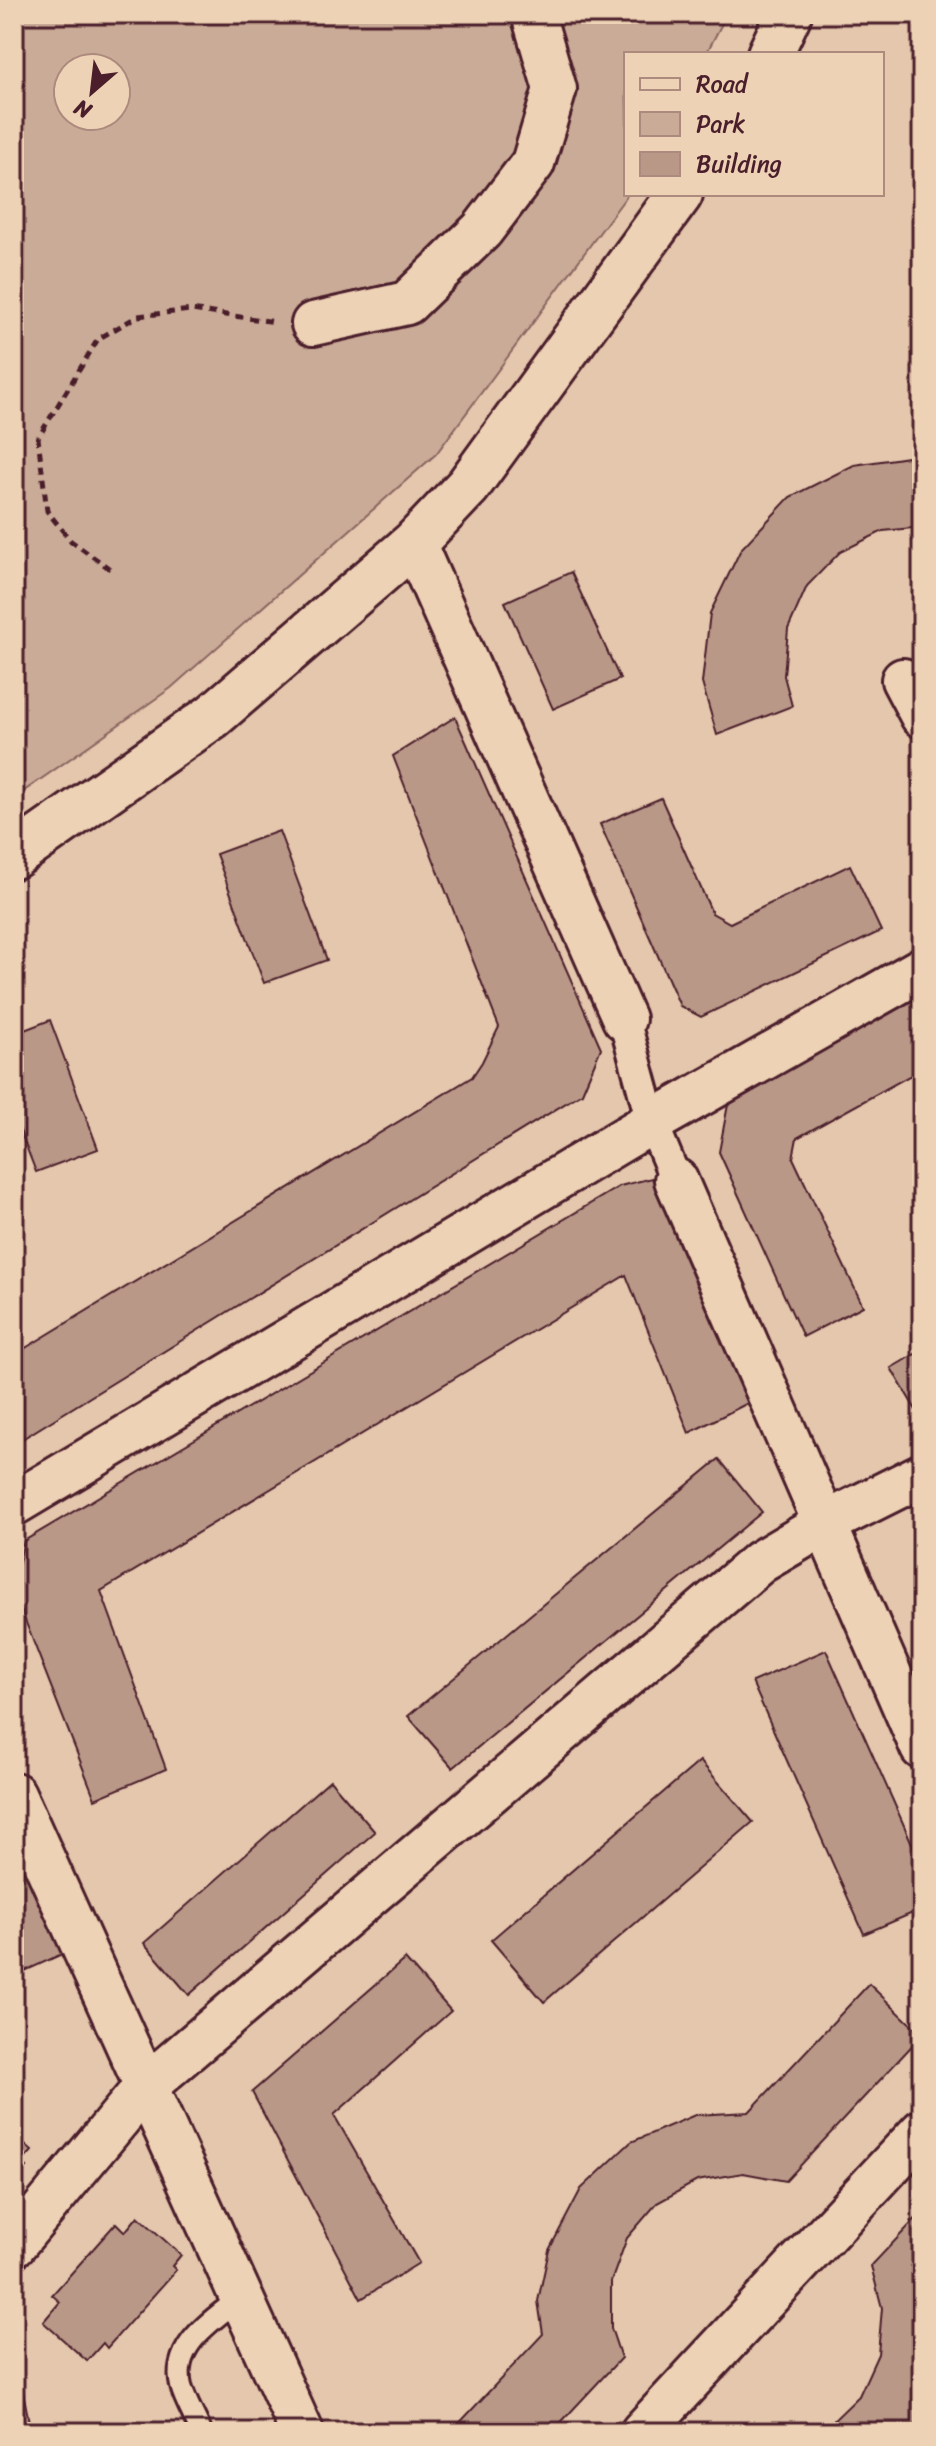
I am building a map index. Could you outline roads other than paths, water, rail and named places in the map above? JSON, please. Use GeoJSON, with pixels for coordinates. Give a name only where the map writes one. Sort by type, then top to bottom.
{"type":"FeatureCollection","features":[{"type":"Feature","properties":{"kind":"street"},"geometry":{"type":"LineString","coordinates":[[313,324],[407,303],[482,230],[533,163],[555,89],[533,14]]}},
{"type":"Feature","properties":{"kind":"street"},"geometry":{"type":"LineString","coordinates":[[771,52],[789,14]]}},
{"type":"Feature","properties":{"kind":"street"},"geometry":{"type":"LineString","coordinates":[[14,856],[213,716],[414,543],[468,486],[679,196]]}},
{"type":"Feature","properties":{"kind":"street"},"geometry":{"type":"LineString","coordinates":[[414,543],[624,1019],[652,1122],[922,1748]]}},
{"type":"Feature","properties":{"kind":"street"},"geometry":{"type":"LineString","coordinates":[[14,1504],[652,1122],[922,969]]}},
{"type":"Feature","properties":{"kind":"street"},"geometry":{"type":"LineString","coordinates":[[14,2245],[145,2087],[760,1562],[824,1524],[922,1475]]}},
{"type":"Feature","properties":{"kind":"street"},"geometry":{"type":"LineString","coordinates":[[14,1794],[302,2432]]}},
{"type":"Feature","properties":{"kind":"street"},"geometry":{"type":"LineString","coordinates":[[642,2432],[922,2131]]}},
{"type":"Feature","properties":{"kind":"lane"},"geometry":{"type":"LineString","coordinates":[[201,2432],[181,2386],[182,2360],[194,2337],[241,2297]]}}]}
